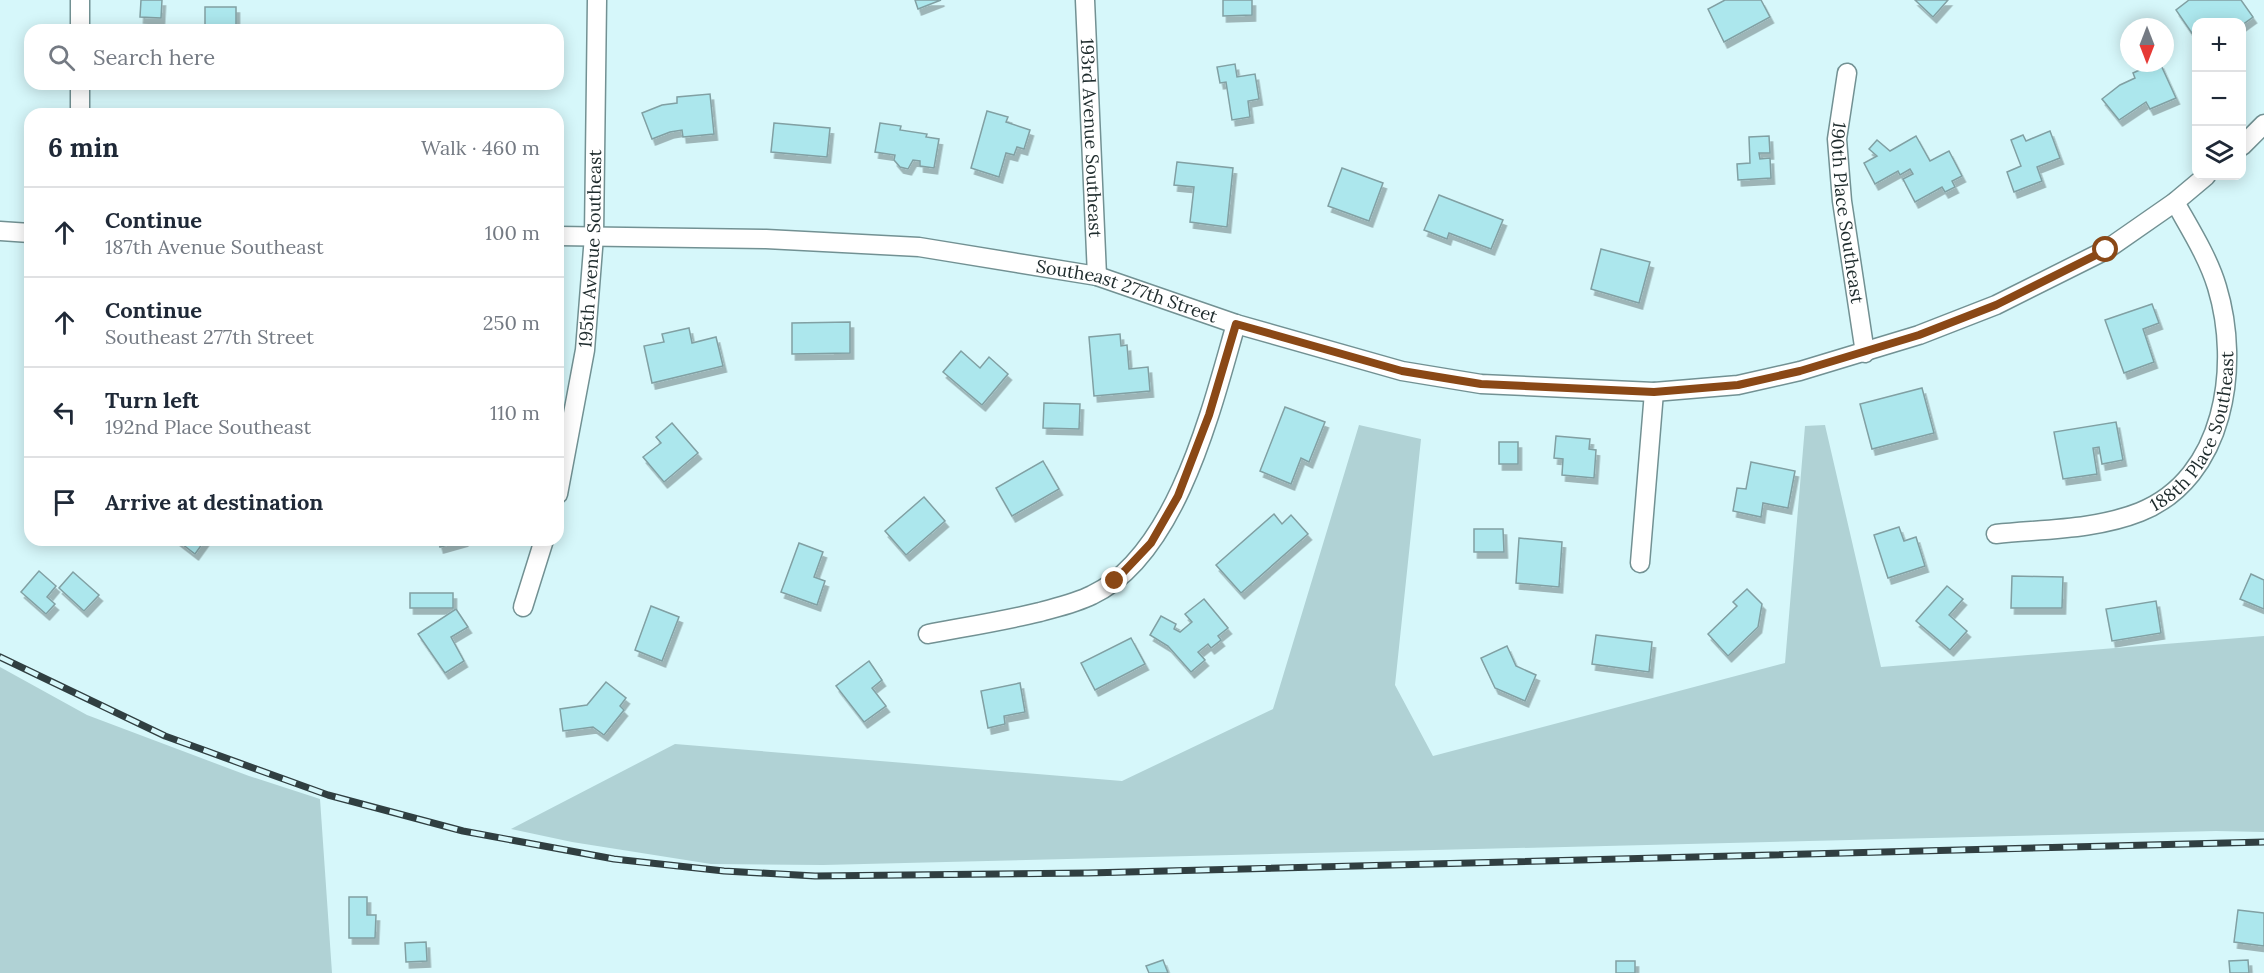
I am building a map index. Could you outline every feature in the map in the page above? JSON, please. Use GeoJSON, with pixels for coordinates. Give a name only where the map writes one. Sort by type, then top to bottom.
{"type":"FeatureCollection","features":[{"type":"Feature","properties":{"kind":"street"},"geometry":{"type":"LineString","coordinates":[[80,0],[80,24]]}},
{"type":"Feature","properties":{"kind":"street","name":"195th Avenue Southeast"},"geometry":{"type":"LineString","coordinates":[[564,462],[585,350],[594,236],[597,0]]}},
{"type":"Feature","properties":{"kind":"street","name":"193rd Avenue Southeast"},"geometry":{"type":"LineString","coordinates":[[1085,0],[1097,276]]}},
{"type":"Feature","properties":{"kind":"street","name":"190th Place Southeast"},"geometry":{"type":"LineString","coordinates":[[1846,73],[1837,139],[1842,201],[1865,353]]}},
{"type":"Feature","properties":{"kind":"street"},"geometry":{"type":"LineString","coordinates":[[80,90],[80,108]]}},
{"type":"Feature","properties":{"kind":"street"},"geometry":{"type":"LineString","coordinates":[[2246,141],[2264,124]]}},
{"type":"Feature","properties":{"kind":"street","name":"Southeast 277th Street"},"geometry":{"type":"LineString","coordinates":[[564,236],[796,240],[919,247],[1097,276],[1236,324],[1402,371],[1481,384],[1654,392],[1738,385],[1800,371],[1919,335],[1996,305],[2106,250],[2175,202],[2201,180]]}},
{"type":"Feature","properties":{"kind":"street","name":"188th Place Southeast"},"geometry":{"type":"LineString","coordinates":[[1996,534],[2097,524],[2140,512],[2166,498],[2193,472],[2212,439],[2223,407],[2226,324],[2217,286],[2201,249],[2175,202]]}},
{"type":"Feature","properties":{"kind":"street"},"geometry":{"type":"LineString","coordinates":[[0,231],[24,233]]}},
{"type":"Feature","properties":{"kind":"street"},"geometry":{"type":"LineString","coordinates":[[928,634],[1006,620],[1070,604],[1093,595],[1115,581],[1151,543],[1178,496],[1209,415],[1236,324]]}},
{"type":"Feature","properties":{"kind":"street"},"geometry":{"type":"LineString","coordinates":[[1640,563],[1654,392]]}},
{"type":"Feature","properties":{"kind":"street"},"geometry":{"type":"LineString","coordinates":[[523,607],[542,546]]}},
{"type":"Feature","properties":{"kind":"shaded area"},"geometry":{"type":"Polygon","coordinates":[[[1359,425],[1421,439],[1395,685],[1433,756],[1785,663],[1805,426],[1825,425],[1881,667],[2264,636],[2264,832],[2216,831],[823,865],[711,864],[572,842],[511,829],[675,744],[1122,781],[1273,709],[1359,425]]]}},
{"type":"Feature","properties":{"kind":"shaded area"},"geometry":{"type":"Polygon","coordinates":[[[0,667],[87,715],[249,776],[320,799],[332,973],[0,973],[0,667]]]}},
{"type":"Feature","properties":{"kind":"building"},"geometry":{"type":"Polygon","coordinates":[[[141,0],[162,0],[161,18],[140,17],[141,0]]]}},
{"type":"Feature","properties":{"kind":"building"},"geometry":{"type":"Polygon","coordinates":[[[915,0],[941,0],[918,9],[915,0]]]}},
{"type":"Feature","properties":{"kind":"building"},"geometry":{"type":"Polygon","coordinates":[[[1223,0],[1252,0],[1252,15],[1223,16],[1223,0]]]}},
{"type":"Feature","properties":{"kind":"building"},"geometry":{"type":"Polygon","coordinates":[[[1725,0],[1761,0],[1770,17],[1724,42],[1708,9],[1725,0]]]}},
{"type":"Feature","properties":{"kind":"building"},"geometry":{"type":"Polygon","coordinates":[[[1915,0],[1948,0],[1933,17],[1915,0]]]}},
{"type":"Feature","properties":{"kind":"building"},"geometry":{"type":"Polygon","coordinates":[[[2189,0],[2241,0],[2253,17],[2246,22],[2246,18],[2192,18],[2192,33],[2176,10],[2189,0]]]}},
{"type":"Feature","properties":{"kind":"building"},"geometry":{"type":"Polygon","coordinates":[[[205,7],[236,7],[236,24],[205,24],[205,7]]]}},
{"type":"Feature","properties":{"kind":"building"},"geometry":{"type":"Polygon","coordinates":[[[1235,64],[1237,77],[1255,74],[1259,99],[1248,101],[1250,117],[1232,120],[1226,82],[1220,83],[1217,67],[1235,64]]]}},
{"type":"Feature","properties":{"kind":"building"},"geometry":{"type":"Polygon","coordinates":[[[2164,72],[2176,98],[2150,109],[2146,102],[2119,120],[2102,99],[2120,85],[2135,78],[2133,73],[2164,72]]]}},
{"type":"Feature","properties":{"kind":"building"},"geometry":{"type":"Polygon","coordinates":[[[710,94],[714,134],[683,137],[682,130],[652,139],[642,113],[662,105],[677,103],[677,97],[710,94]]]}},
{"type":"Feature","properties":{"kind":"building"},"geometry":{"type":"Polygon","coordinates":[[[987,111],[1008,117],[1006,122],[1030,130],[1024,149],[1017,147],[1014,155],[1006,153],[999,177],[971,168],[987,111]]]}},
{"type":"Feature","properties":{"kind":"building"},"geometry":{"type":"Polygon","coordinates":[[[774,123],[830,128],[827,157],[771,152],[774,123]]]}},
{"type":"Feature","properties":{"kind":"building"},"geometry":{"type":"Polygon","coordinates":[[[880,123],[901,126],[900,130],[927,134],[926,137],[939,139],[934,168],[920,166],[920,161],[913,160],[908,169],[900,167],[894,160],[895,155],[875,152],[880,123]]]}},
{"type":"Feature","properties":{"kind":"building"},"geometry":{"type":"Polygon","coordinates":[[[2050,131],[2060,158],[2037,167],[2042,181],[2014,192],[2007,172],[2021,166],[2011,140],[2023,135],[2026,141],[2050,131]]]}},
{"type":"Feature","properties":{"kind":"building"},"geometry":{"type":"Polygon","coordinates":[[[1769,136],[1770,153],[1759,153],[1760,159],[1770,158],[1771,178],[1738,180],[1737,164],[1750,163],[1749,137],[1769,136]]]}},
{"type":"Feature","properties":{"kind":"building"},"geometry":{"type":"Polygon","coordinates":[[[1916,136],[1930,161],[1949,151],[1962,176],[1952,181],[1955,187],[1945,192],[1942,187],[1915,202],[1903,179],[1913,174],[1910,169],[1900,175],[1898,171],[1875,184],[1864,163],[1877,156],[1869,149],[1877,140],[1890,151],[1916,136]]]}},
{"type":"Feature","properties":{"kind":"building"},"geometry":{"type":"Polygon","coordinates":[[[1177,162],[1233,168],[1227,227],[1190,222],[1194,187],[1174,185],[1177,162]]]}},
{"type":"Feature","properties":{"kind":"building"},"geometry":{"type":"Polygon","coordinates":[[[1342,168],[1383,183],[1369,221],[1328,206],[1342,168]]]}},
{"type":"Feature","properties":{"kind":"building"},"geometry":{"type":"Polygon","coordinates":[[[1439,195],[1503,220],[1491,249],[1449,233],[1447,239],[1424,230],[1439,195]]]}},
{"type":"Feature","properties":{"kind":"building"},"geometry":{"type":"Polygon","coordinates":[[[1601,249],[1650,262],[1639,303],[1591,289],[1601,249]]]}},
{"type":"Feature","properties":{"kind":"building"},"geometry":{"type":"Polygon","coordinates":[[[2152,304],[2159,323],[2143,329],[2154,362],[2124,373],[2105,320],[2152,304]]]}},
{"type":"Feature","properties":{"kind":"building"},"geometry":{"type":"Polygon","coordinates":[[[850,322],[850,353],[792,354],[792,323],[850,322]]]}},
{"type":"Feature","properties":{"kind":"building"},"geometry":{"type":"Polygon","coordinates":[[[689,328],[692,343],[716,337],[723,366],[652,383],[644,346],[664,342],[662,334],[689,328]]]}},
{"type":"Feature","properties":{"kind":"building"},"geometry":{"type":"Polygon","coordinates":[[[1120,334],[1121,346],[1127,345],[1129,369],[1148,367],[1150,391],[1094,396],[1089,337],[1120,334]]]}},
{"type":"Feature","properties":{"kind":"building"},"geometry":{"type":"Polygon","coordinates":[[[961,351],[980,368],[989,357],[1008,374],[982,405],[943,372],[961,351]]]}},
{"type":"Feature","properties":{"kind":"building"},"geometry":{"type":"Polygon","coordinates":[[[1922,388],[1934,433],[1872,449],[1860,404],[1922,388]]]}},
{"type":"Feature","properties":{"kind":"building"},"geometry":{"type":"Polygon","coordinates":[[[1044,403],[1080,404],[1079,429],[1043,428],[1044,403]]]}},
{"type":"Feature","properties":{"kind":"building"},"geometry":{"type":"Polygon","coordinates":[[[1285,407],[1325,422],[1309,462],[1301,458],[1291,484],[1260,471],[1285,407]]]}},
{"type":"Feature","properties":{"kind":"building"},"geometry":{"type":"Polygon","coordinates":[[[2116,422],[2123,460],[2102,464],[2099,447],[2093,448],[2097,474],[2063,479],[2054,432],[2116,422]]]}},
{"type":"Feature","properties":{"kind":"building"},"geometry":{"type":"Polygon","coordinates":[[[672,423],[698,453],[664,482],[643,457],[661,443],[656,437],[672,423]]]}},
{"type":"Feature","properties":{"kind":"building"},"geometry":{"type":"Polygon","coordinates":[[[1556,436],[1590,439],[1589,449],[1596,450],[1594,478],[1562,475],[1563,459],[1554,458],[1556,436]]]}},
{"type":"Feature","properties":{"kind":"building"},"geometry":{"type":"Polygon","coordinates":[[[1499,442],[1518,442],[1518,464],[1499,464],[1499,442]]]}},
{"type":"Feature","properties":{"kind":"building"},"geometry":{"type":"Polygon","coordinates":[[[1043,461],[1059,489],[1012,516],[996,488],[1043,461]]]}},
{"type":"Feature","properties":{"kind":"building"},"geometry":{"type":"Polygon","coordinates":[[[1751,462],[1795,471],[1788,508],[1763,503],[1761,517],[1733,511],[1737,488],[1746,489],[1751,462]]]}},
{"type":"Feature","properties":{"kind":"building"},"geometry":{"type":"Polygon","coordinates":[[[924,497],[945,521],[906,555],[885,531],[924,497]]]}},
{"type":"Feature","properties":{"kind":"building"},"geometry":{"type":"Polygon","coordinates":[[[1274,514],[1282,524],[1291,515],[1308,534],[1241,593],[1216,565],[1274,514]]]}},
{"type":"Feature","properties":{"kind":"building"},"geometry":{"type":"Polygon","coordinates":[[[1899,527],[1904,541],[1916,537],[1925,566],[1888,578],[1874,535],[1899,527]]]}},
{"type":"Feature","properties":{"kind":"building"},"geometry":{"type":"Polygon","coordinates":[[[1474,529],[1503,529],[1504,552],[1474,552],[1474,529]]]}},
{"type":"Feature","properties":{"kind":"building"},"geometry":{"type":"Polygon","coordinates":[[[1519,538],[1562,542],[1559,587],[1516,583],[1519,538]]]}},
{"type":"Feature","properties":{"kind":"building"},"geometry":{"type":"Polygon","coordinates":[[[799,543],[823,552],[814,577],[825,581],[817,605],[781,592],[799,543]]]}},
{"type":"Feature","properties":{"kind":"building"},"geometry":{"type":"Polygon","coordinates":[[[185,546],[201,546],[195,554],[185,546]]]}},
{"type":"Feature","properties":{"kind":"building"},"geometry":{"type":"Polygon","coordinates":[[[39,571],[56,586],[47,597],[55,604],[46,614],[21,592],[39,571]]]}},
{"type":"Feature","properties":{"kind":"building"},"geometry":{"type":"Polygon","coordinates":[[[73,572],[99,595],[84,611],[59,588],[73,572]]]}},
{"type":"Feature","properties":{"kind":"building"},"geometry":{"type":"Polygon","coordinates":[[[2251,574],[2264,580],[2264,609],[2240,599],[2251,574]]]}},
{"type":"Feature","properties":{"kind":"building"},"geometry":{"type":"Polygon","coordinates":[[[2012,576],[2063,577],[2062,608],[2011,608],[2012,576]]]}},
{"type":"Feature","properties":{"kind":"building"},"geometry":{"type":"Polygon","coordinates":[[[1947,586],[1963,599],[1949,615],[1967,631],[1950,650],[1916,621],[1947,586]]]}},
{"type":"Feature","properties":{"kind":"building"},"geometry":{"type":"Polygon","coordinates":[[[1747,589],[1762,604],[1758,627],[1728,656],[1708,634],[1737,606],[1733,602],[1747,589]]]}},
{"type":"Feature","properties":{"kind":"building"},"geometry":{"type":"Polygon","coordinates":[[[410,593],[453,593],[453,608],[410,608],[410,593]]]}},
{"type":"Feature","properties":{"kind":"building"},"geometry":{"type":"Polygon","coordinates":[[[1204,599],[1228,628],[1218,636],[1221,640],[1211,648],[1208,644],[1198,652],[1205,660],[1191,672],[1168,646],[1150,635],[1161,616],[1176,624],[1174,629],[1180,632],[1192,622],[1185,614],[1204,599]]]}},
{"type":"Feature","properties":{"kind":"building"},"geometry":{"type":"Polygon","coordinates":[[[2156,601],[2161,633],[2112,641],[2106,609],[2156,601]]]}},
{"type":"Feature","properties":{"kind":"building"},"geometry":{"type":"Polygon","coordinates":[[[651,606],[679,617],[662,661],[635,650],[651,606]]]}},
{"type":"Feature","properties":{"kind":"building"},"geometry":{"type":"Polygon","coordinates":[[[456,609],[468,627],[451,637],[464,661],[445,673],[418,634],[456,609]]]}},
{"type":"Feature","properties":{"kind":"building"},"geometry":{"type":"Polygon","coordinates":[[[1596,635],[1652,642],[1649,672],[1592,664],[1596,635]]]}},
{"type":"Feature","properties":{"kind":"building"},"geometry":{"type":"Polygon","coordinates":[[[1131,638],[1145,664],[1095,690],[1081,663],[1131,638]]]}},
{"type":"Feature","properties":{"kind":"building"},"geometry":{"type":"Polygon","coordinates":[[[1507,646],[1516,666],[1536,675],[1525,701],[1495,688],[1481,658],[1507,646]]]}},
{"type":"Feature","properties":{"kind":"building"},"geometry":{"type":"Polygon","coordinates":[[[869,661],[882,680],[872,688],[886,706],[864,722],[836,686],[869,661]]]}},
{"type":"Feature","properties":{"kind":"building"},"geometry":{"type":"Polygon","coordinates":[[[606,682],[626,698],[620,706],[624,710],[604,735],[593,727],[563,731],[560,709],[587,705],[606,682]]]}},
{"type":"Feature","properties":{"kind":"building"},"geometry":{"type":"Polygon","coordinates":[[[1020,683],[1025,712],[1004,716],[1005,724],[988,728],[981,691],[1020,683]]]}},
{"type":"Feature","properties":{"kind":"building"},"geometry":{"type":"Polygon","coordinates":[[[349,897],[367,897],[367,915],[376,915],[375,938],[349,938],[349,897]]]}},
{"type":"Feature","properties":{"kind":"building"},"geometry":{"type":"Polygon","coordinates":[[[2238,910],[2264,913],[2264,946],[2234,942],[2238,910]]]}},
{"type":"Feature","properties":{"kind":"building"},"geometry":{"type":"Polygon","coordinates":[[[426,942],[427,961],[406,962],[405,943],[426,942]]]}},
{"type":"Feature","properties":{"kind":"building"},"geometry":{"type":"Polygon","coordinates":[[[1163,960],[1168,973],[1149,973],[1146,966],[1163,960]]]}},
{"type":"Feature","properties":{"kind":"building"},"geometry":{"type":"Polygon","coordinates":[[[2248,960],[2249,973],[2230,973],[2229,961],[2248,960]]]}},
{"type":"Feature","properties":{"kind":"building"},"geometry":{"type":"Polygon","coordinates":[[[1616,961],[1635,961],[1635,973],[1616,973],[1616,961]]]}},
{"type":"Feature","properties":{"kind":"railway"},"geometry":{"type":"LineString","coordinates":[[0,657],[165,736],[328,795],[463,831],[614,859],[724,871],[815,876],[1088,873],[2264,842]]}},
{"type":"Feature","properties":{"kind":"route"},"geometry":{"type":"LineString","coordinates":[[1115,581],[1151,543],[1178,496],[1209,415],[1236,324],[1402,371],[1481,384],[1654,392],[1738,385],[1800,371],[1919,335],[1996,305],[2106,250]]}}]}
